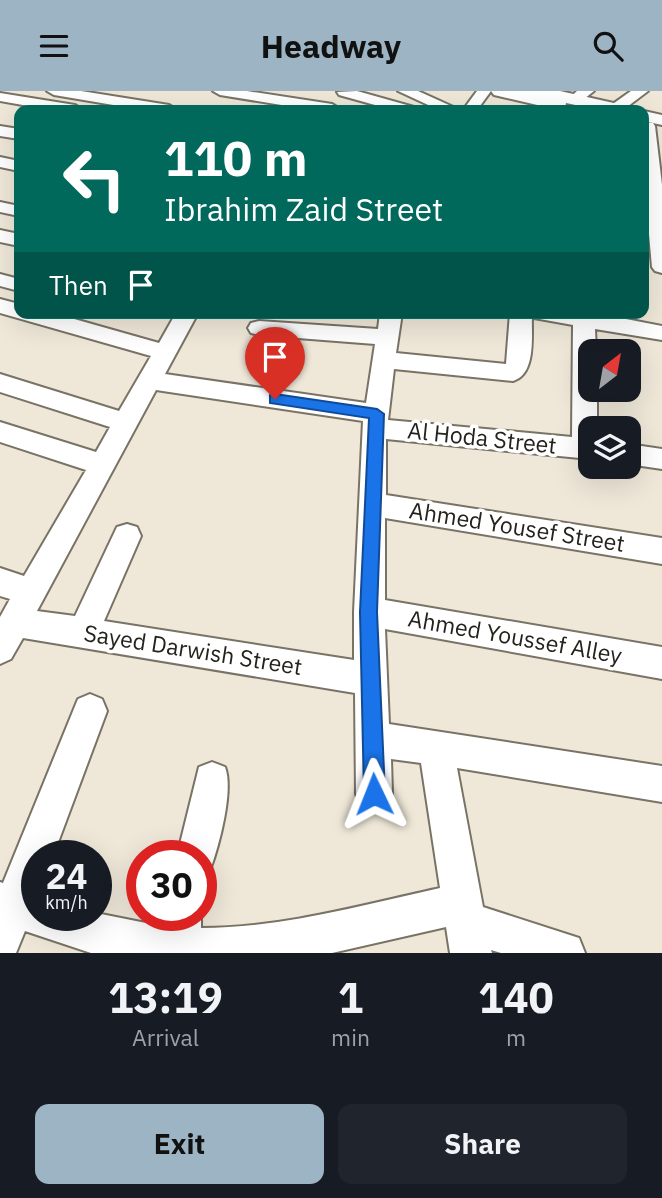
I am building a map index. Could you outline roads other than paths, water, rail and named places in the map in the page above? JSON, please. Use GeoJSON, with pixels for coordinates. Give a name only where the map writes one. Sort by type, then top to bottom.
{"type":"FeatureCollection","features":[{"type":"Feature","properties":{"kind":"street"},"geometry":{"type":"LineString","coordinates":[[54,91],[139,105]]}},
{"type":"Feature","properties":{"kind":"street"},"geometry":{"type":"LineString","coordinates":[[220,91],[303,105]]}},
{"type":"Feature","properties":{"kind":"street"},"geometry":{"type":"LineString","coordinates":[[405,91],[440,105]]}},
{"type":"Feature","properties":{"kind":"street"},"geometry":{"type":"LineString","coordinates":[[500,91],[581,100]]}},
{"type":"Feature","properties":{"kind":"street"},"geometry":{"type":"LineString","coordinates":[[624,105],[641,91]]}},
{"type":"Feature","properties":{"kind":"street"},"geometry":{"type":"LineString","coordinates":[[344,92],[391,105]]}},
{"type":"Feature","properties":{"kind":"street"},"geometry":{"type":"LineString","coordinates":[[544,92],[600,105]]}},
{"type":"Feature","properties":{"kind":"street"},"geometry":{"type":"LineString","coordinates":[[0,97],[46,105]]}},
{"type":"Feature","properties":{"kind":"street"},"geometry":{"type":"LineString","coordinates":[[650,129],[651,209],[662,265]]}},
{"type":"Feature","properties":{"kind":"street"},"geometry":{"type":"LineString","coordinates":[[48,319],[165,352]]}},
{"type":"Feature","properties":{"kind":"street"},"geometry":{"type":"LineString","coordinates":[[91,331],[102,319]]}},
{"type":"Feature","properties":{"kind":"street"},"geometry":{"type":"LineString","coordinates":[[8,635],[184,319]]}},
{"type":"Feature","properties":{"kind":"street"},"geometry":{"type":"LineString","coordinates":[[259,328],[387,337],[513,373],[517,368],[521,319]]}},
{"type":"Feature","properties":{"kind":"street"},"geometry":{"type":"LineString","coordinates":[[584,319],[586,416]]}},
{"type":"Feature","properties":{"kind":"street"},"geometry":{"type":"LineString","coordinates":[[594,319],[662,333]]}},
{"type":"Feature","properties":{"kind":"street"},"geometry":{"type":"LineString","coordinates":[[374,794],[369,612],[372,504],[375,421],[387,337]]}},
{"type":"Feature","properties":{"kind":"street","name":"Al Hoda Street"},"geometry":{"type":"LineString","coordinates":[[149,380],[375,421],[578,448]]}},
{"type":"Feature","properties":{"kind":"street"},"geometry":{"type":"LineString","coordinates":[[0,383],[127,423]]}},
{"type":"Feature","properties":{"kind":"street"},"geometry":{"type":"LineString","coordinates":[[0,432],[104,465]]}},
{"type":"Feature","properties":{"kind":"street"},"geometry":{"type":"LineString","coordinates":[[641,456],[662,459]]}},
{"type":"Feature","properties":{"kind":"street","name":"Ahmed Yousef Street"},"geometry":{"type":"LineString","coordinates":[[372,504],[662,551]]}},
{"type":"Feature","properties":{"kind":"street"},"geometry":{"type":"LineString","coordinates":[[83,633],[127,536]]}},
{"type":"Feature","properties":{"kind":"street"},"geometry":{"type":"LineString","coordinates":[[0,582],[32,593]]}},
{"type":"Feature","properties":{"kind":"street","name":"Ahmed Youssef Alley"},"geometry":{"type":"LineString","coordinates":[[369,612],[662,663]]}},
{"type":"Feature","properties":{"kind":"street","name":"Sayed Darwish Street"},"geometry":{"type":"LineString","coordinates":[[8,635],[83,633],[370,679]]}},
{"type":"Feature","properties":{"kind":"street"},"geometry":{"type":"LineString","coordinates":[[90,711],[4,917],[111,937],[179,939],[227,949],[466,926],[564,953]]}},
{"type":"Feature","properties":{"kind":"street"},"geometry":{"type":"LineString","coordinates":[[372,739],[662,784]]}},
{"type":"Feature","properties":{"kind":"street"},"geometry":{"type":"LineString","coordinates":[[436,747],[466,926]]}},
{"type":"Feature","properties":{"kind":"street"},"geometry":{"type":"LineString","coordinates":[[199,840],[212,780]]}}]}
